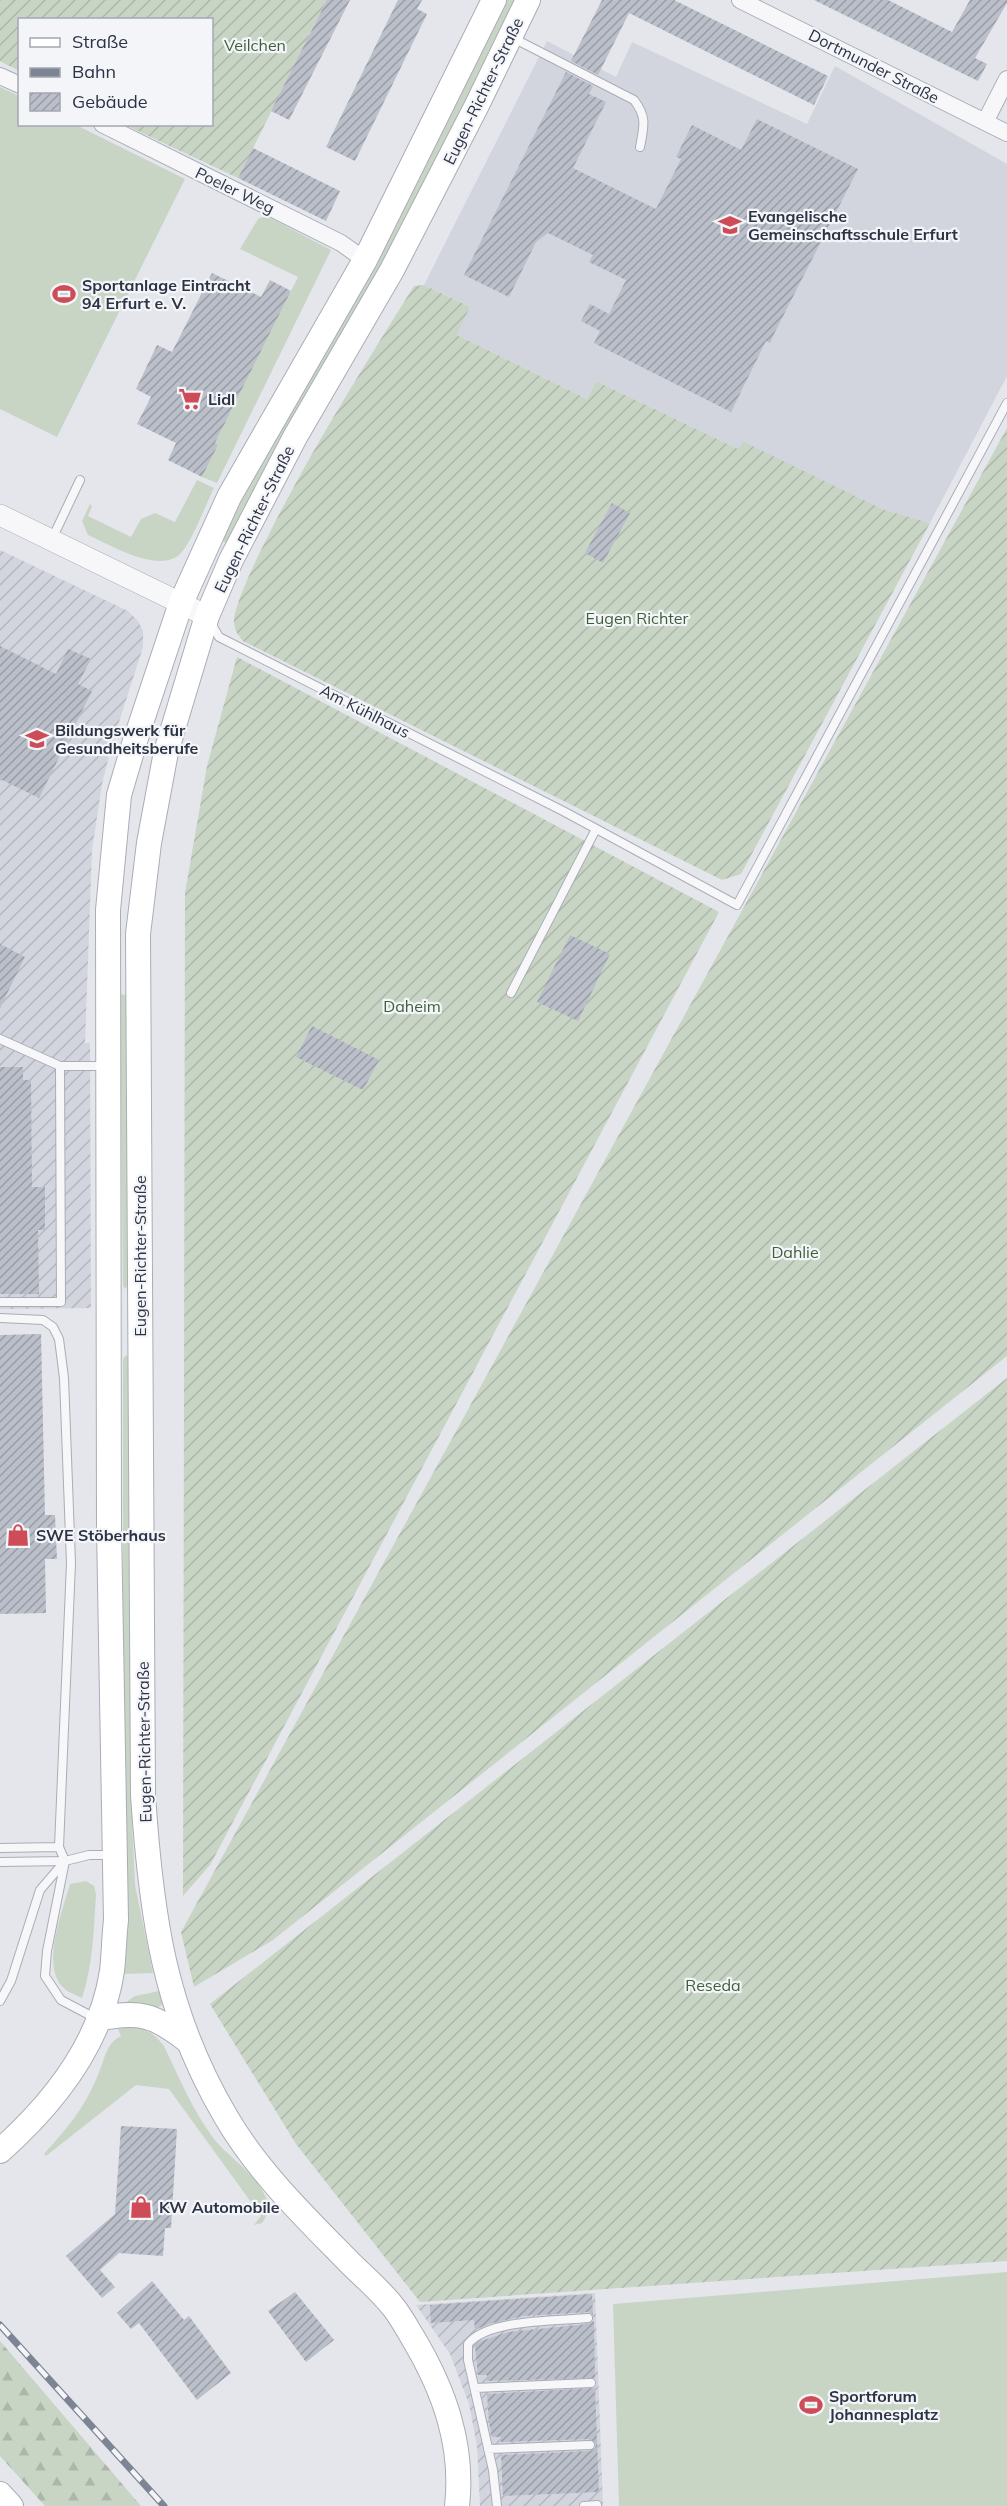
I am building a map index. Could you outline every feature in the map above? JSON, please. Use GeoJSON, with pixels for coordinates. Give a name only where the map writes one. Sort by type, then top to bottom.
{"type":"FeatureCollection","features":[{"type":"Feature","properties":{"kind":"main road","name":"Eugen-Richter-Straße"},"geometry":{"type":"LineString","coordinates":[[0,2151],[49,2104],[84,2051],[98,2019],[111,1972],[116,1920],[110,1528],[108,910],[119,795],[181,603],[229,497],[365,260],[494,0]]}},
{"type":"Feature","properties":{"kind":"main road","name":"Eugen-Richter-Straße"},"geometry":{"type":"LineString","coordinates":[[457,2506],[459,2489],[454,2431],[431,2369],[394,2308],[303,2215],[254,2158],[226,2118],[188,2041],[168,1982],[158,1939],[148,1867],[143,1795],[138,934],[149,843],[166,752],[207,616],[231,560],[295,437],[392,270],[528,0]]}},
{"type":"Feature","properties":{"kind":"main road"},"geometry":{"type":"LineString","coordinates":[[98,2019],[121,2014],[151,2017],[188,2041]]}},
{"type":"Feature","properties":{"kind":"main road"},"geometry":{"type":"LineString","coordinates":[[0,2494],[11,2506]]}},
{"type":"Feature","properties":{"kind":"street","name":"Dortmunder Straße"},"geometry":{"type":"LineString","coordinates":[[740,0],[1007,133]]}},
{"type":"Feature","properties":{"kind":"street"},"geometry":{"type":"LineString","coordinates":[[0,76],[18,84]]}},
{"type":"Feature","properties":{"kind":"street"},"geometry":{"type":"LineString","coordinates":[[986,122],[1007,79]]}},
{"type":"Feature","properties":{"kind":"street","name":"Poeler Weg"},"geometry":{"type":"LineString","coordinates":[[106,126],[330,238],[365,260]]}},
{"type":"Feature","properties":{"kind":"street","name":"Am Kühlhaus"},"geometry":{"type":"LineString","coordinates":[[0,515],[207,616]]}},
{"type":"Feature","properties":{"kind":"lane"},"geometry":{"type":"LineString","coordinates":[[510,36],[634,100],[642,111],[645,125],[640,147]]}},
{"type":"Feature","properties":{"kind":"lane","name":"Am Kühlhaus"},"geometry":{"type":"LineString","coordinates":[[207,616],[219,638],[596,829],[737,905],[1007,403]]}},
{"type":"Feature","properties":{"kind":"lane"},"geometry":{"type":"LineString","coordinates":[[51,540],[80,480]]}},
{"type":"Feature","properties":{"kind":"lane"},"geometry":{"type":"LineString","coordinates":[[511,993],[596,829]]}},
{"type":"Feature","properties":{"kind":"lane"},"geometry":{"type":"LineString","coordinates":[[0,1038],[60,1066],[110,1066]]}},
{"type":"Feature","properties":{"kind":"lane"},"geometry":{"type":"LineString","coordinates":[[0,1302],[62,1302],[60,1066]]}},
{"type":"Feature","properties":{"kind":"lane"},"geometry":{"type":"LineString","coordinates":[[0,1318],[43,1320],[53,1327],[59,1339],[65,1400],[71,1563],[59,1847],[65,1861],[47,1951],[45,1976],[61,2000],[98,2019]]}},
{"type":"Feature","properties":{"kind":"lane"},"geometry":{"type":"LineString","coordinates":[[0,1848],[59,1847]]}},
{"type":"Feature","properties":{"kind":"lane"},"geometry":{"type":"LineString","coordinates":[[0,1862],[65,1861],[89,1855],[114,1855]]}},
{"type":"Feature","properties":{"kind":"lane"},"geometry":{"type":"LineString","coordinates":[[0,2001],[11,1982],[40,1890],[65,1861]]}},
{"type":"Feature","properties":{"kind":"lane"},"geometry":{"type":"LineString","coordinates":[[497,2506],[494,2470],[468,2360],[468,2344],[475,2335],[493,2327],[588,2318]]}},
{"type":"Feature","properties":{"kind":"lane"},"geometry":{"type":"LineString","coordinates":[[475,2388],[591,2383]]}},
{"type":"Feature","properties":{"kind":"lane"},"geometry":{"type":"LineString","coordinates":[[488,2449],[590,2445]]}},
{"type":"Feature","properties":{"kind":"lane"},"geometry":{"type":"LineString","coordinates":[[584,2506],[597,2505]]}},
{"type":"Feature","properties":{"kind":"shaded area","name":"Evangelische Gemeinschaftsschule Erfurt"},"geometry":{"type":"Polygon","coordinates":[[[547,41],[616,77],[632,42],[807,124],[835,66],[1007,164],[1007,376],[930,523],[882,509],[738,449],[596,381],[587,399],[457,335],[470,307],[424,285],[547,41]]]}},
{"type":"Feature","properties":{"kind":"shaded area"},"geometry":{"type":"Polygon","coordinates":[[[0,550],[128,611],[138,621],[143,631],[143,647],[112,744],[102,784],[92,850],[85,1043],[90,1043],[91,1308],[0,1309],[0,550]]]}},
{"type":"Feature","properties":{"kind":"shaded area"},"geometry":{"type":"Polygon","coordinates":[[[595,2293],[603,2506],[480,2506],[477,2446],[469,2404],[450,2354],[416,2305],[595,2293]]]}},
{"type":"Feature","properties":{"kind":"green space","name":"Veilchen"},"geometry":{"type":"Polygon","coordinates":[[[0,0],[327,0],[238,178],[127,126],[213,126],[213,18],[18,18],[18,70],[0,61],[0,0]]]}},
{"type":"Feature","properties":{"kind":"green space"},"geometry":{"type":"Polygon","coordinates":[[[506,0],[515,0],[381,270],[228,544],[221,540],[243,493],[406,203],[506,0]]]}},
{"type":"Feature","properties":{"kind":"green space","name":"Sportanlage Eintracht 94 Erfurt e. V."},"geometry":{"type":"Polygon","coordinates":[[[0,87],[18,96],[18,126],[78,126],[185,179],[57,437],[0,409],[0,87]]]}},
{"type":"Feature","properties":{"kind":"green space"},"geometry":{"type":"Polygon","coordinates":[[[263,217],[272,219],[331,250],[217,483],[202,477],[218,445],[215,443],[298,277],[240,249],[258,219],[263,217]]]}},
{"type":"Feature","properties":{"kind":"green space","name":"Eugen Richter"},"geometry":{"type":"Polygon","coordinates":[[[424,285],[470,307],[457,335],[587,399],[596,381],[738,449],[744,442],[882,509],[930,523],[741,874],[722,880],[243,641],[237,632],[234,621],[241,594],[281,511],[336,414],[414,286],[424,285]]]}},
{"type":"Feature","properties":{"kind":"green space","name":"Dahlie"},"geometry":{"type":"Polygon","coordinates":[[[1007,428],[1007,1356],[273,1940],[194,1987],[181,1932],[1007,428]]]}},
{"type":"Feature","properties":{"kind":"green space"},"geometry":{"type":"Polygon","coordinates":[[[197,480],[214,488],[189,542],[180,554],[171,559],[160,561],[147,559],[121,551],[88,535],[82,521],[90,504],[92,506],[88,516],[131,537],[141,519],[155,513],[175,522],[197,480]]]}},
{"type":"Feature","properties":{"kind":"green space","name":"Daheim"},"geometry":{"type":"Polygon","coordinates":[[[237,657],[719,912],[210,1865],[183,1896],[185,893],[207,766],[237,657]]]}},
{"type":"Feature","properties":{"kind":"green space"},"geometry":{"type":"Polygon","coordinates":[[[120,994],[126,995],[128,1285],[125,1289],[123,1285],[120,994]]]}},
{"type":"Feature","properties":{"kind":"green space"},"geometry":{"type":"Polygon","coordinates":[[[126,1355],[129,1358],[132,1820],[135,1885],[153,1973],[123,1974],[123,1359],[126,1355]]]}},
{"type":"Feature","properties":{"kind":"green space","name":"Reseda"},"geometry":{"type":"Polygon","coordinates":[[[1007,1378],[1007,2261],[420,2302],[296,2144],[210,2004],[1007,1378]]]}},
{"type":"Feature","properties":{"kind":"green space"},"geometry":{"type":"Polygon","coordinates":[[[86,1881],[94,1886],[96,1894],[91,1960],[82,1998],[67,1990],[57,1980],[53,1954],[58,1923],[70,1884],[86,1881]]]}},
{"type":"Feature","properties":{"kind":"green space"},"geometry":{"type":"Polygon","coordinates":[[[159,1991],[163,2004],[157,2008],[139,2003],[125,2003],[135,1996],[159,1991]]]}},
{"type":"Feature","properties":{"kind":"green space"},"geometry":{"type":"Polygon","coordinates":[[[129,2027],[149,2032],[164,2046],[206,2128],[220,2146],[250,2174],[262,2189],[268,2208],[262,2223],[254,2225],[261,2216],[169,2089],[136,2085],[46,2156],[44,2154],[84,2103],[108,2049],[121,2036],[118,2029],[129,2027]]]}},
{"type":"Feature","properties":{"kind":"green space","name":"Sportforum Johannesplatz"},"geometry":{"type":"Polygon","coordinates":[[[1007,2272],[1007,2506],[619,2506],[613,2304],[1007,2272]]]}},
{"type":"Feature","properties":{"kind":"green space"},"geometry":{"type":"Polygon","coordinates":[[[0,2341],[141,2506],[45,2506],[0,2456],[0,2341]]]}},
{"type":"Feature","properties":{"kind":"building"},"geometry":{"type":"Polygon","coordinates":[[[327,0],[350,0],[289,120],[271,111],[327,0]]]}},
{"type":"Feature","properties":{"kind":"building"},"geometry":{"type":"Polygon","coordinates":[[[398,0],[422,0],[417,9],[427,14],[355,161],[326,147],[398,0]]]}},
{"type":"Feature","properties":{"kind":"building"},"geometry":{"type":"Polygon","coordinates":[[[602,0],[674,0],[828,76],[814,105],[629,13],[598,75],[571,61],[602,0]]]}},
{"type":"Feature","properties":{"kind":"building"},"geometry":{"type":"Polygon","coordinates":[[[814,0],[888,0],[952,32],[970,0],[1007,0],[1007,3],[975,58],[987,64],[978,81],[814,0]]]}},
{"type":"Feature","properties":{"kind":"building"},"geometry":{"type":"Polygon","coordinates":[[[566,72],[593,86],[589,94],[606,102],[573,168],[656,209],[681,159],[676,157],[692,125],[741,150],[757,119],[858,169],[770,343],[766,341],[731,412],[594,343],[600,331],[581,321],[590,304],[609,314],[626,280],[589,262],[593,255],[548,233],[536,242],[509,297],[464,275],[566,72]]]}},
{"type":"Feature","properties":{"kind":"building"},"geometry":{"type":"Polygon","coordinates":[[[253,148],[340,191],[326,221],[238,178],[253,148]]]}},
{"type":"Feature","properties":{"kind":"building"},"geometry":{"type":"Polygon","coordinates":[[[212,273],[261,297],[270,280],[291,291],[215,443],[218,445],[202,477],[168,460],[176,443],[137,424],[151,397],[136,389],[157,345],[172,352],[212,273]]]}},
{"type":"Feature","properties":{"kind":"building"},"geometry":{"type":"Polygon","coordinates":[[[612,503],[630,513],[603,563],[585,553],[612,503]]]}},
{"type":"Feature","properties":{"kind":"building"},"geometry":{"type":"Polygon","coordinates":[[[0,646],[56,674],[68,649],[91,659],[78,684],[92,691],[39,798],[0,779],[0,646]]]}},
{"type":"Feature","properties":{"kind":"building"},"geometry":{"type":"Polygon","coordinates":[[[570,935],[610,954],[578,1021],[537,1002],[570,935]]]}},
{"type":"Feature","properties":{"kind":"building"},"geometry":{"type":"Polygon","coordinates":[[[0,944],[25,957],[0,1008],[0,944]]]}},
{"type":"Feature","properties":{"kind":"building"},"geometry":{"type":"Polygon","coordinates":[[[312,1026],[379,1060],[363,1090],[296,1057],[312,1026]]]}},
{"type":"Feature","properties":{"kind":"building"},"geometry":{"type":"Polygon","coordinates":[[[0,1067],[23,1067],[23,1080],[31,1080],[32,1187],[45,1187],[45,1230],[38,1230],[39,1294],[0,1294],[0,1067]]]}},
{"type":"Feature","properties":{"kind":"building"},"geometry":{"type":"Polygon","coordinates":[[[41,1334],[45,1515],[55,1515],[57,1559],[45,1559],[46,1613],[0,1614],[0,1335],[41,1334]]]}},
{"type":"Feature","properties":{"kind":"building"},"geometry":{"type":"Polygon","coordinates":[[[121,2126],[177,2129],[171,2228],[165,2228],[163,2256],[119,2253],[100,2270],[115,2287],[102,2298],[66,2256],[115,2214],[121,2126]]]}},
{"type":"Feature","properties":{"kind":"building"},"geometry":{"type":"Polygon","coordinates":[[[152,2281],[184,2320],[189,2316],[231,2373],[197,2400],[139,2323],[131,2329],[117,2313],[152,2281]]]}},
{"type":"Feature","properties":{"kind":"building"},"geometry":{"type":"Polygon","coordinates":[[[295,2292],[334,2340],[306,2362],[268,2311],[295,2292]]]}},
{"type":"Feature","properties":{"kind":"building"},"geometry":{"type":"Polygon","coordinates":[[[592,2294],[593,2315],[588,2312],[523,2316],[489,2324],[475,2330],[474,2320],[431,2323],[430,2305],[592,2294]]]}},
{"type":"Feature","properties":{"kind":"building"},"geometry":{"type":"Polygon","coordinates":[[[594,2321],[595,2378],[487,2381],[487,2375],[478,2375],[475,2346],[481,2341],[508,2332],[588,2324],[594,2321]]]}},
{"type":"Feature","properties":{"kind":"building"},"geometry":{"type":"Polygon","coordinates":[[[595,2388],[599,2492],[503,2496],[501,2455],[590,2451],[595,2448],[596,2444],[590,2439],[501,2442],[501,2437],[492,2437],[487,2394],[595,2388]]]}},
{"type":"Feature","properties":{"kind":"railway"},"geometry":{"type":"LineString","coordinates":[[0,2325],[164,2506]]}},
{"type":"Feature","properties":{"kind":"place","name":"Evangelische Gemeinschaftsschule Erfurt"},"geometry":{"type":"Point","coordinates":[730,225]}},
{"type":"Feature","properties":{"kind":"place","name":"Sportanlage Eintracht 94 Erfurt e. V."},"geometry":{"type":"Point","coordinates":[64,294]}},
{"type":"Feature","properties":{"kind":"place","name":"Lidl"},"geometry":{"type":"Point","coordinates":[190,399]}},
{"type":"Feature","properties":{"kind":"place","name":"Bildungswerk für Gesundheitsberufe"},"geometry":{"type":"Point","coordinates":[37,739]}},
{"type":"Feature","properties":{"kind":"place","name":"SWE Stöberhaus"},"geometry":{"type":"Point","coordinates":[18,1535]}},
{"type":"Feature","properties":{"kind":"place","name":"KW Automobile"},"geometry":{"type":"Point","coordinates":[141,2207]}},
{"type":"Feature","properties":{"kind":"place","name":"Sportforum Johannesplatz"},"geometry":{"type":"Point","coordinates":[811,2405]}}]}
